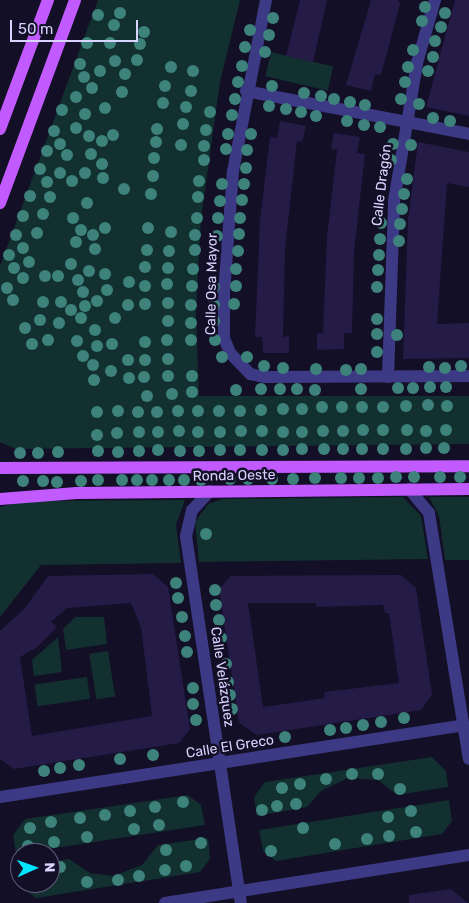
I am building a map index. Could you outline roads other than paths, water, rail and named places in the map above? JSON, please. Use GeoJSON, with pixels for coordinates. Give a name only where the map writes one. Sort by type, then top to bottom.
{"type":"FeatureCollection","features":[{"type":"Feature","properties":{"kind":"main road"},"geometry":{"type":"LineString","coordinates":[[0,129],[48,0]]}},
{"type":"Feature","properties":{"kind":"main road"},"geometry":{"type":"LineString","coordinates":[[0,203],[75,0]]}},
{"type":"Feature","properties":{"kind":"main road","name":"Ronda Oeste"},"geometry":{"type":"LineString","coordinates":[[0,468],[469,466]]}},
{"type":"Feature","properties":{"kind":"main road","name":"Ronda Oeste"},"geometry":{"type":"LineString","coordinates":[[0,499],[71,493],[469,489]]}},
{"type":"Feature","properties":{"kind":"street","name":"Calle Osa Mayor"},"geometry":{"type":"LineString","coordinates":[[266,0],[246,91],[227,238],[224,338],[230,353],[250,374],[266,377],[469,376]]}},
{"type":"Feature","properties":{"kind":"street","name":"Calle Dragón"},"geometry":{"type":"LineString","coordinates":[[388,377],[389,259],[405,123],[417,62],[435,0]]}},
{"type":"Feature","properties":{"kind":"street"},"geometry":{"type":"LineString","coordinates":[[246,91],[469,134]]}},
{"type":"Feature","properties":{"kind":"street"},"geometry":{"type":"LineString","coordinates":[[409,489],[429,513],[469,759]]}},
{"type":"Feature","properties":{"kind":"street","name":"Calle Velázquez"},"geometry":{"type":"LineString","coordinates":[[210,491],[192,510],[186,536],[241,897]]}},
{"type":"Feature","properties":{"kind":"street","name":"Calle El Greco"},"geometry":{"type":"LineString","coordinates":[[0,797],[464,725]]}},
{"type":"Feature","properties":{"kind":"street"},"geometry":{"type":"LineString","coordinates":[[165,903],[241,897],[469,855]]}}]}
